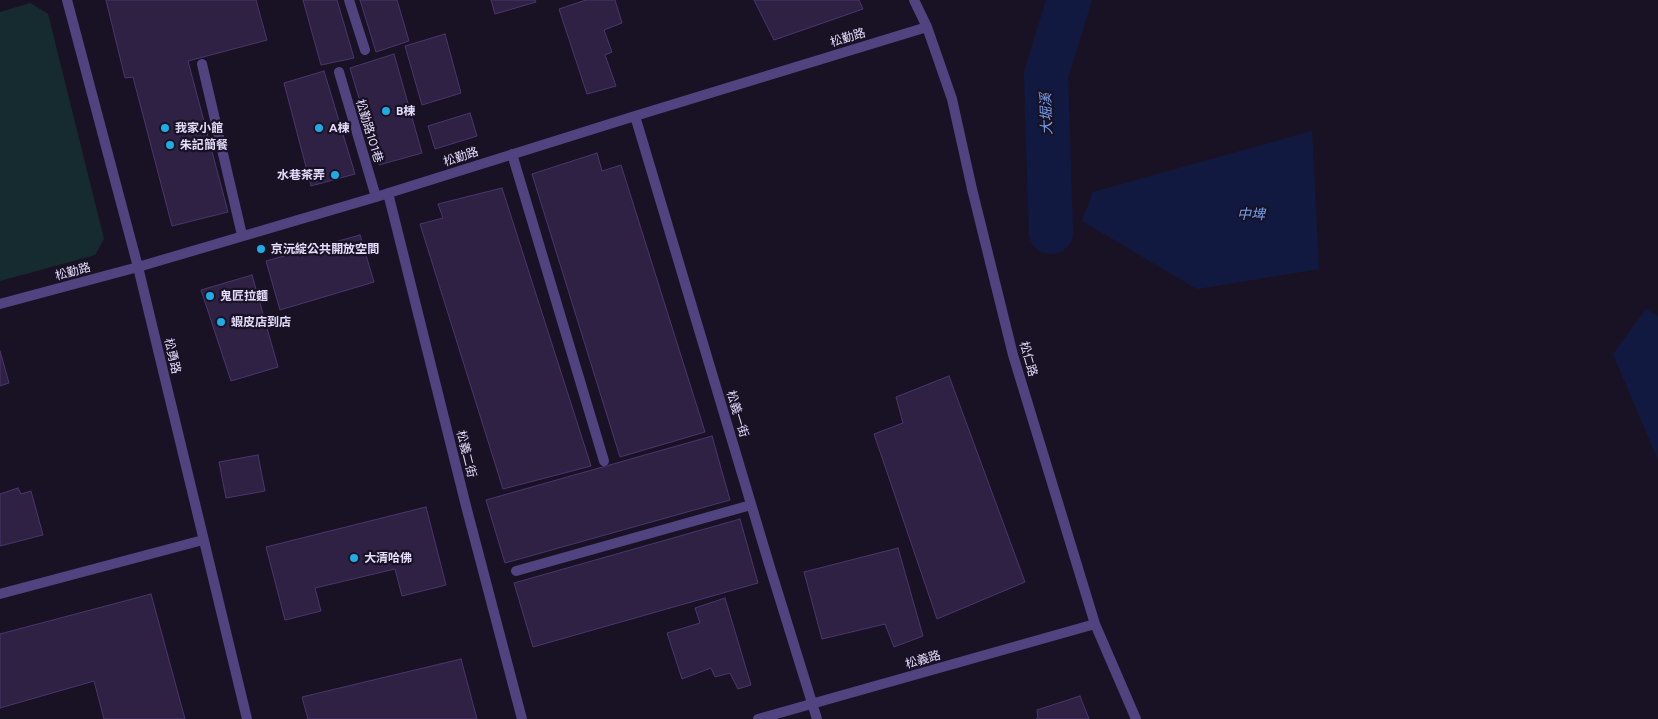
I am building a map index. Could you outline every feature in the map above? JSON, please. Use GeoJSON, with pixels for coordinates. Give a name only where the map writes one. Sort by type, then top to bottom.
{"type":"FeatureCollection","features":[{"type":"Feature","properties":{"kind":"street","name":"松勇路"},"geometry":{"type":"LineString","coordinates":[[67,0],[138,267],[247,719]]}},
{"type":"Feature","properties":{"kind":"street"},"geometry":{"type":"LineString","coordinates":[[349,0],[365,50]]}},
{"type":"Feature","properties":{"kind":"street","name":"松仁路"},"geometry":{"type":"LineString","coordinates":[[914,0],[927,27],[952,98],[972,189],[1013,355],[1095,624],[1136,719]]}},
{"type":"Feature","properties":{"kind":"street","name":"松勤路"},"geometry":{"type":"LineString","coordinates":[[0,304],[138,267],[242,235],[388,194],[512,154],[927,27]]}},
{"type":"Feature","properties":{"kind":"street"},"geometry":{"type":"LineString","coordinates":[[202,64],[242,235]]}},
{"type":"Feature","properties":{"kind":"street","name":"松勤路101巷"},"geometry":{"type":"LineString","coordinates":[[339,72],[376,197]]}},
{"type":"Feature","properties":{"kind":"street","name":"松義一街"},"geometry":{"type":"LineString","coordinates":[[635,116],[817,719]]}},
{"type":"Feature","properties":{"kind":"street"},"geometry":{"type":"LineString","coordinates":[[512,154],[604,462]]}},
{"type":"Feature","properties":{"kind":"street","name":"松義二街"},"geometry":{"type":"LineString","coordinates":[[388,194],[466,506],[522,719]]}},
{"type":"Feature","properties":{"kind":"street"},"geometry":{"type":"LineString","coordinates":[[516,571],[751,504]]}},
{"type":"Feature","properties":{"kind":"street"},"geometry":{"type":"LineString","coordinates":[[0,594],[203,540]]}},
{"type":"Feature","properties":{"kind":"street","name":"松義路"},"geometry":{"type":"LineString","coordinates":[[758,719],[1095,624]]}},
{"type":"Feature","properties":{"kind":"green space"},"geometry":{"type":"Polygon","coordinates":[[[30,3],[48,14],[104,239],[95,255],[0,281],[0,12],[30,3]]]}},
{"type":"Feature","properties":{"kind":"water","name":"中埤"},"geometry":{"type":"Polygon","coordinates":[[[1312,131],[1319,269],[1197,289],[1082,221],[1093,192],[1312,131]]]}},
{"type":"Feature","properties":{"kind":"water"},"geometry":{"type":"Polygon","coordinates":[[[1646,309],[1658,316],[1658,460],[1613,354],[1646,309]]]}},
{"type":"Feature","properties":{"kind":"building"},"geometry":{"type":"Polygon","coordinates":[[[106,0],[256,0],[267,40],[188,61],[228,212],[172,226],[133,77],[125,78],[106,0]]]}},
{"type":"Feature","properties":{"kind":"building"},"geometry":{"type":"Polygon","coordinates":[[[303,0],[337,0],[354,58],[321,65],[303,0]]]}},
{"type":"Feature","properties":{"kind":"building"},"geometry":{"type":"Polygon","coordinates":[[[360,0],[397,0],[409,41],[376,52],[360,0]]]}},
{"type":"Feature","properties":{"kind":"building"},"geometry":{"type":"Polygon","coordinates":[[[491,0],[535,0],[536,2],[495,14],[491,0]]]}},
{"type":"Feature","properties":{"kind":"building"},"geometry":{"type":"Polygon","coordinates":[[[586,0],[615,0],[622,23],[604,30],[612,52],[605,55],[616,86],[587,94],[559,9],[586,0]]]}},
{"type":"Feature","properties":{"kind":"building"},"geometry":{"type":"Polygon","coordinates":[[[754,0],[859,0],[863,9],[774,40],[754,0]]]}},
{"type":"Feature","properties":{"kind":"building"},"geometry":{"type":"Polygon","coordinates":[[[445,34],[461,93],[422,105],[405,46],[445,34]]]}},
{"type":"Feature","properties":{"kind":"building","name":"B棟"},"geometry":{"type":"Polygon","coordinates":[[[394,54],[422,153],[379,165],[350,68],[394,54]]]}},
{"type":"Feature","properties":{"kind":"building","name":"A棟"},"geometry":{"type":"Polygon","coordinates":[[[324,71],[355,174],[311,186],[284,83],[324,71]]]}},
{"type":"Feature","properties":{"kind":"building"},"geometry":{"type":"Polygon","coordinates":[[[470,113],[477,136],[435,149],[428,126],[470,113]]]}},
{"type":"Feature","properties":{"kind":"building"},"geometry":{"type":"Polygon","coordinates":[[[597,153],[602,171],[621,165],[705,432],[620,457],[532,174],[597,153]]]}},
{"type":"Feature","properties":{"kind":"building"},"geometry":{"type":"Polygon","coordinates":[[[502,188],[591,466],[503,489],[420,224],[443,218],[438,204],[502,188]]]}},
{"type":"Feature","properties":{"kind":"building"},"geometry":{"type":"Polygon","coordinates":[[[360,235],[374,282],[280,310],[266,261],[360,235]]]}},
{"type":"Feature","properties":{"kind":"building"},"geometry":{"type":"Polygon","coordinates":[[[252,275],[278,367],[231,381],[201,290],[252,275]]]}},
{"type":"Feature","properties":{"kind":"building"},"geometry":{"type":"Polygon","coordinates":[[[0,351],[9,383],[0,386],[0,351]]]}},
{"type":"Feature","properties":{"kind":"building"},"geometry":{"type":"Polygon","coordinates":[[[949,376],[1025,582],[937,619],[874,434],[903,423],[896,397],[949,376]]]}},
{"type":"Feature","properties":{"kind":"building"},"geometry":{"type":"Polygon","coordinates":[[[712,436],[730,500],[505,563],[486,500],[712,436]]]}},
{"type":"Feature","properties":{"kind":"building"},"geometry":{"type":"Polygon","coordinates":[[[258,455],[265,491],[226,498],[219,462],[258,455]]]}},
{"type":"Feature","properties":{"kind":"building"},"geometry":{"type":"Polygon","coordinates":[[[18,488],[21,494],[31,491],[43,535],[0,546],[0,494],[18,488]]]}},
{"type":"Feature","properties":{"kind":"building","name":"大清哈佛"},"geometry":{"type":"Polygon","coordinates":[[[426,507],[446,585],[402,596],[395,569],[315,588],[321,611],[285,620],[266,547],[426,507]]]}},
{"type":"Feature","properties":{"kind":"building"},"geometry":{"type":"Polygon","coordinates":[[[740,519],[758,583],[533,647],[514,583],[740,519]]]}},
{"type":"Feature","properties":{"kind":"building"},"geometry":{"type":"Polygon","coordinates":[[[898,548],[923,636],[894,647],[885,624],[822,639],[804,572],[898,548]]]}},
{"type":"Feature","properties":{"kind":"building"},"geometry":{"type":"Polygon","coordinates":[[[151,594],[185,719],[104,719],[94,681],[0,708],[0,634],[151,594]]]}},
{"type":"Feature","properties":{"kind":"building"},"geometry":{"type":"Polygon","coordinates":[[[725,598],[751,685],[738,689],[730,673],[715,677],[711,668],[682,679],[667,633],[700,623],[695,608],[725,598]]]}},
{"type":"Feature","properties":{"kind":"building"},"geometry":{"type":"Polygon","coordinates":[[[461,659],[477,719],[308,719],[302,697],[461,659]]]}},
{"type":"Feature","properties":{"kind":"building"},"geometry":{"type":"Polygon","coordinates":[[[1080,696],[1089,719],[1036,719],[1038,718],[1037,710],[1080,696]]]}},
{"type":"Feature","properties":{"kind":"waterway","name":"大堀溪"},"geometry":{"type":"LineString","coordinates":[[1051,232],[1046,75],[1069,0]]}},
{"type":"Feature","properties":{"kind":"place","name":"B棟"},"geometry":{"type":"Point","coordinates":[386,111]}},
{"type":"Feature","properties":{"kind":"place","name":"我家小館"},"geometry":{"type":"Point","coordinates":[165,128]}},
{"type":"Feature","properties":{"kind":"place","name":"A棟"},"geometry":{"type":"Point","coordinates":[319,128]}},
{"type":"Feature","properties":{"kind":"place","name":"朱記簡餐"},"geometry":{"type":"Point","coordinates":[170,145]}},
{"type":"Feature","properties":{"kind":"place","name":"水巷茶弄"},"geometry":{"type":"Point","coordinates":[335,175]}},
{"type":"Feature","properties":{"kind":"place","name":"京沅綻公共開放空間"},"geometry":{"type":"Point","coordinates":[261,249]}},
{"type":"Feature","properties":{"kind":"place","name":"鬼匠拉麵"},"geometry":{"type":"Point","coordinates":[210,296]}},
{"type":"Feature","properties":{"kind":"place","name":"蝦皮店到店"},"geometry":{"type":"Point","coordinates":[221,322]}},
{"type":"Feature","properties":{"kind":"place","name":"大清哈佛"},"geometry":{"type":"Point","coordinates":[354,558]}}]}
